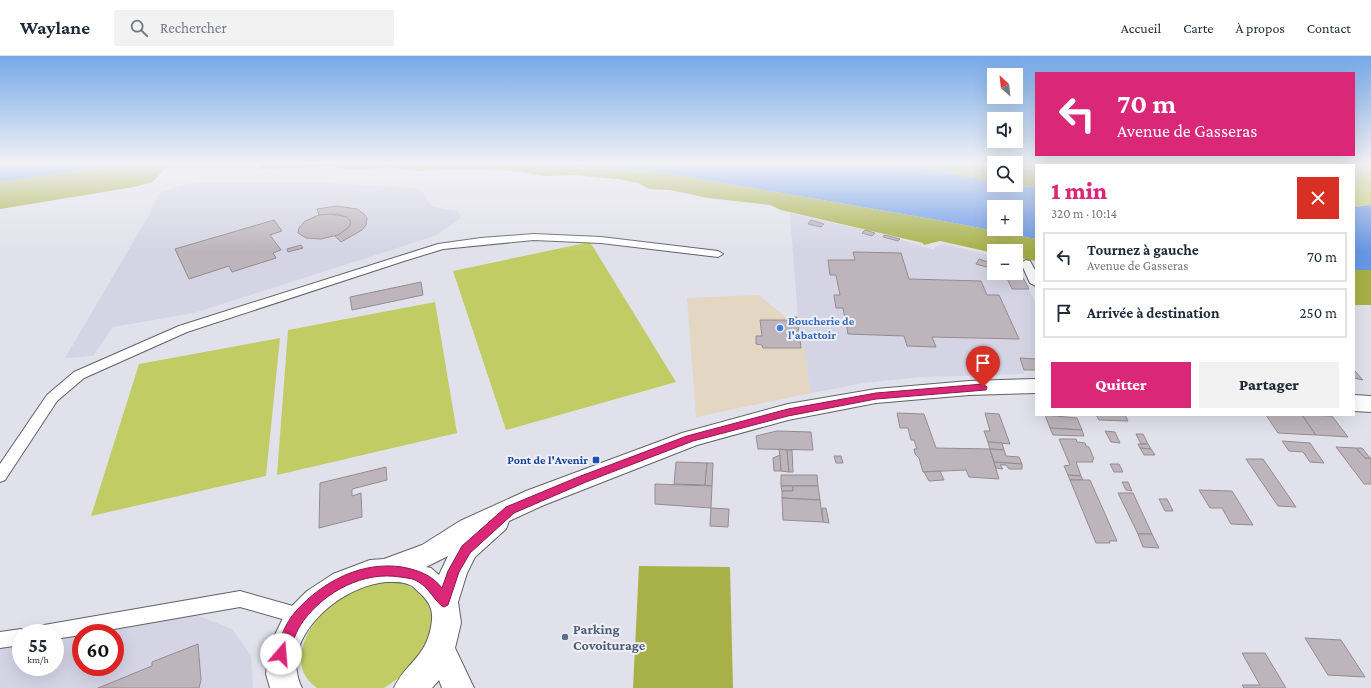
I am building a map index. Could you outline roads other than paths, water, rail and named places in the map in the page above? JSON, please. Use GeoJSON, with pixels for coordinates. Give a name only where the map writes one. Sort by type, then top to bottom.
{"type":"FeatureCollection","features":[{"type":"Feature","properties":{"kind":"main road"},"geometry":{"type":"LineString","coordinates":[[281,683],[281,654],[288,635],[300,616],[318,597],[340,583],[364,573],[387,570],[431,553],[469,528],[535,498],[690,438],[788,412],[876,396],[969,388],[1035,386]]}},
{"type":"Feature","properties":{"kind":"main road"},"geometry":{"type":"LineString","coordinates":[[1355,403],[1371,404]]}},
{"type":"Feature","properties":{"kind":"main road"},"geometry":{"type":"LineString","coordinates":[[444,601],[454,571],[466,549],[510,510]]}},
{"type":"Feature","properties":{"kind":"main road"},"geometry":{"type":"LineString","coordinates":[[387,570],[416,574],[428,581],[437,590],[444,601],[447,622],[441,650],[429,669],[410,688]]}},
{"type":"Feature","properties":{"kind":"main road"},"geometry":{"type":"LineString","coordinates":[[441,650],[458,688]]}},
{"type":"Feature","properties":{"kind":"street"},"geometry":{"type":"LineString","coordinates":[[0,476],[52,398],[79,375],[183,329],[435,248],[481,241],[534,237],[601,240],[718,254]]}},
{"type":"Feature","properties":{"kind":"street"},"geometry":{"type":"LineString","coordinates":[[1026,263],[1035,281]]}},
{"type":"Feature","properties":{"kind":"street"},"geometry":{"type":"LineString","coordinates":[[64,629],[240,598],[300,616]]}},
{"type":"Feature","properties":{"kind":"street"},"geometry":{"type":"LineString","coordinates":[[0,640],[12,638]]}},
{"type":"Feature","properties":{"kind":"water"},"geometry":{"type":"Polygon","coordinates":[[[779,192],[1035,192],[1035,239],[1021,236],[1023,236],[1023,200],[987,200],[987,229],[779,192]]]}},
{"type":"Feature","properties":{"kind":"water"},"geometry":{"type":"Polygon","coordinates":[[[1371,205],[1371,270],[1355,270],[1355,207],[1371,205]]]}},
{"type":"Feature","properties":{"kind":"place","name":"Boucherie de l'abattoir"},"geometry":{"type":"Point","coordinates":[780,328]}},
{"type":"Feature","properties":{"kind":"place","name":"Pont de l'Avenir"},"geometry":{"type":"Point","coordinates":[596,460]}},
{"type":"Feature","properties":{"kind":"place","name":"Parking Covoiturage"},"geometry":{"type":"Point","coordinates":[565,637]}}]}
